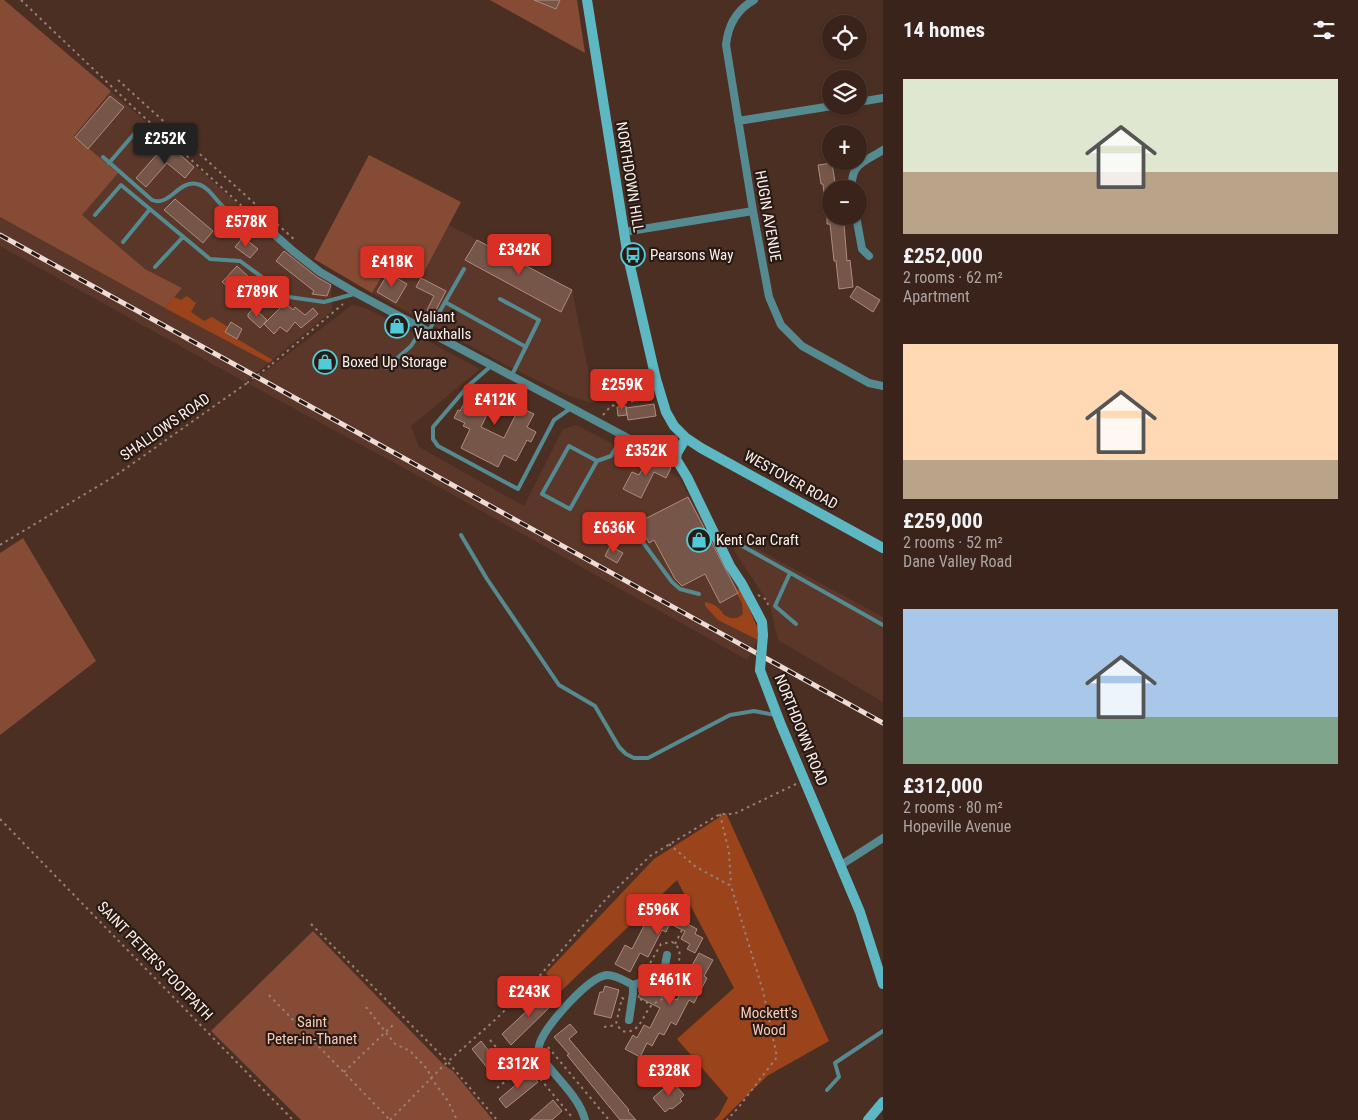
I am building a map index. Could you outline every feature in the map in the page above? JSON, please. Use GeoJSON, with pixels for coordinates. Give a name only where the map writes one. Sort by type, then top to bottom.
{"type":"FeatureCollection","features":[{"type":"Feature","properties":{"kind":"main road","name":"NORTHDOWN HILL"},"geometry":{"type":"LineString","coordinates":[[587,0],[634,289],[666,412],[674,426],[686,438]]}},
{"type":"Feature","properties":{"kind":"main road"},"geometry":{"type":"LineString","coordinates":[[676,459],[677,453],[686,438]]}},
{"type":"Feature","properties":{"kind":"main road","name":"WESTOVER ROAD"},"geometry":{"type":"LineString","coordinates":[[686,438],[883,548]]}},
{"type":"Feature","properties":{"kind":"main road","name":"NORTHDOWN ROAD"},"geometry":{"type":"LineString","coordinates":[[676,459],[762,622],[763,635],[760,670],[777,716],[860,912],[883,984]]}},
{"type":"Feature","properties":{"kind":"main road"},"geometry":{"type":"LineString","coordinates":[[868,1120],[883,1102]]}},
{"type":"Feature","properties":{"kind":"street","name":"HUGIN AVENUE"},"geometry":{"type":"LineString","coordinates":[[754,0],[739,11],[732,21],[726,45],[769,297],[781,325],[802,346],[869,383],[883,386]]}},
{"type":"Feature","properties":{"kind":"street"},"geometry":{"type":"LineString","coordinates":[[867,101],[883,98]]}},
{"type":"Feature","properties":{"kind":"street"},"geometry":{"type":"LineString","coordinates":[[738,121],[822,108]]}},
{"type":"Feature","properties":{"kind":"street"},"geometry":{"type":"LineString","coordinates":[[852,180],[858,165],[883,150]]}},
{"type":"Feature","properties":{"kind":"street"},"geometry":{"type":"LineString","coordinates":[[624,232],[753,211]]}},
{"type":"Feature","properties":{"kind":"street"},"geometry":{"type":"LineString","coordinates":[[248,212],[320,272],[356,293],[623,436],[662,456],[676,459]]}},
{"type":"Feature","properties":{"kind":"street"},"geometry":{"type":"LineString","coordinates":[[858,225],[862,249],[869,256]]}},
{"type":"Feature","properties":{"kind":"street"},"geometry":{"type":"LineString","coordinates":[[840,865],[883,838]]}},
{"type":"Feature","properties":{"kind":"street"},"geometry":{"type":"LineString","coordinates":[[585,1120],[583,1112],[576,1101],[546,1066],[538,1052],[542,1039],[567,1005],[597,978],[608,975],[636,984],[660,976],[667,956]]}},
{"type":"Feature","properties":{"kind":"street"},"geometry":{"type":"LineString","coordinates":[[629,1020],[636,984]]}},
{"type":"Feature","properties":{"kind":"lane"},"geometry":{"type":"LineString","coordinates":[[110,163],[140,127]]}},
{"type":"Feature","properties":{"kind":"lane"},"geometry":{"type":"LineString","coordinates":[[102,157],[152,200],[164,201],[182,187],[194,184],[205,189],[233,214],[248,212]]}},
{"type":"Feature","properties":{"kind":"lane"},"geometry":{"type":"LineString","coordinates":[[95,215],[121,185],[210,259],[240,261],[289,297],[324,302],[356,293]]}},
{"type":"Feature","properties":{"kind":"lane"},"geometry":{"type":"LineString","coordinates":[[123,242],[150,209]]}},
{"type":"Feature","properties":{"kind":"lane"},"geometry":{"type":"LineString","coordinates":[[156,267],[182,237]]}},
{"type":"Feature","properties":{"kind":"lane"},"geometry":{"type":"LineString","coordinates":[[386,368],[411,346],[425,330],[445,302],[464,269]]}},
{"type":"Feature","properties":{"kind":"lane"},"geometry":{"type":"LineString","coordinates":[[500,299],[540,320],[511,377]]}},
{"type":"Feature","properties":{"kind":"lane"},"geometry":{"type":"LineString","coordinates":[[445,302],[526,346]]}},
{"type":"Feature","properties":{"kind":"lane"},"geometry":{"type":"LineString","coordinates":[[491,366],[468,386],[434,427],[433,439],[438,446],[518,489],[554,420],[571,408]]}},
{"type":"Feature","properties":{"kind":"lane"},"geometry":{"type":"LineString","coordinates":[[597,462],[569,446],[542,494],[570,509],[597,462],[611,456],[623,436]]}},
{"type":"Feature","properties":{"kind":"lane"},"geometry":{"type":"LineString","coordinates":[[628,522],[672,582],[680,589],[699,594]]}},
{"type":"Feature","properties":{"kind":"lane"},"geometry":{"type":"LineString","coordinates":[[460,535],[487,579],[559,685],[595,706],[619,747],[630,757],[648,758],[730,715],[762,712],[777,716]]}},
{"type":"Feature","properties":{"kind":"lane"},"geometry":{"type":"LineString","coordinates":[[716,537],[723,537],[737,543],[883,625]]}},
{"type":"Feature","properties":{"kind":"lane"},"geometry":{"type":"LineString","coordinates":[[790,573],[775,606],[796,624]]}},
{"type":"Feature","properties":{"kind":"lane"},"geometry":{"type":"LineString","coordinates":[[827,1090],[840,1077],[835,1063],[883,1031]]}},
{"type":"Feature","properties":{"kind":"path"},"geometry":{"type":"LineString","coordinates":[[21,0],[133,107],[248,212]]}},
{"type":"Feature","properties":{"kind":"path"},"geometry":{"type":"LineString","coordinates":[[118,80],[298,243]]}},
{"type":"Feature","properties":{"kind":"path","name":"SHALLOWS ROAD"},"geometry":{"type":"LineString","coordinates":[[0,545],[115,476],[247,383],[332,314]]}},
{"type":"Feature","properties":{"kind":"path"},"geometry":{"type":"LineString","coordinates":[[595,421],[611,406],[643,399],[659,390]]}},
{"type":"Feature","properties":{"kind":"path"},"geometry":{"type":"LineString","coordinates":[[269,996],[390,1120],[431,1078],[536,980],[606,899],[650,856],[720,814],[734,814],[805,780]]}},
{"type":"Feature","properties":{"kind":"path"},"geometry":{"type":"LineString","coordinates":[[720,814],[729,852],[731,886],[763,991],[777,1057],[727,1120]]}},
{"type":"Feature","properties":{"kind":"path","name":"SAINT PETER'S FOOTPATH"},"geometry":{"type":"LineString","coordinates":[[0,819],[292,1120]]}},
{"type":"Feature","properties":{"kind":"path"},"geometry":{"type":"LineString","coordinates":[[669,844],[696,867],[731,886]]}},
{"type":"Feature","properties":{"kind":"path"},"geometry":{"type":"LineString","coordinates":[[675,944],[689,916]]}},
{"type":"Feature","properties":{"kind":"path"},"geometry":{"type":"LineString","coordinates":[[311,924],[448,1062],[497,1120]]}},
{"type":"Feature","properties":{"kind":"path"},"geometry":{"type":"LineString","coordinates":[[633,996],[652,1005],[668,995],[679,966],[680,952],[675,944],[668,942],[661,944],[636,984]]}},
{"type":"Feature","properties":{"kind":"path"},"geometry":{"type":"LineString","coordinates":[[366,1007],[395,1044],[410,1051],[428,1070],[431,1078],[448,1101],[457,1120]]}},
{"type":"Feature","properties":{"kind":"path"},"geometry":{"type":"LineString","coordinates":[[344,1072],[395,1023]]}},
{"type":"Feature","properties":{"kind":"path"},"geometry":{"type":"LineString","coordinates":[[604,1027],[616,1025]]}},
{"type":"Feature","properties":{"kind":"path"},"geometry":{"type":"LineString","coordinates":[[542,1039],[609,1120]]}},
{"type":"Feature","properties":{"kind":"path"},"geometry":{"type":"LineString","coordinates":[[490,1040],[518,1072]]}},
{"type":"Feature","properties":{"kind":"path"},"geometry":{"type":"LineString","coordinates":[[497,1088],[526,1065],[530,1070],[532,1069],[572,1117]]}},
{"type":"Feature","properties":{"kind":"path"},"geometry":{"type":"LineString","coordinates":[[491,1120],[494,1116]]}},
{"type":"Feature","properties":{"kind":"shaded area"},"geometry":{"type":"Polygon","coordinates":[[[111,91],[242,208],[254,223],[331,284],[332,311],[245,382],[0,246],[0,217],[165,308],[182,288],[145,269],[82,215],[73,136],[111,91]]]}},
{"type":"Feature","properties":{"kind":"shaded area"},"geometry":{"type":"Polygon","coordinates":[[[449,225],[572,290],[595,404],[569,396],[504,364],[372,293],[385,271],[421,278],[449,225]]]}},
{"type":"Feature","properties":{"kind":"shaded area"},"geometry":{"type":"Polygon","coordinates":[[[352,305],[366,308],[480,369],[411,426],[419,447],[524,506],[563,429],[576,425],[679,478],[742,593],[758,640],[747,660],[439,487],[249,384],[352,305]]]}},
{"type":"Feature","properties":{"kind":"shaded area"},"geometry":{"type":"Polygon","coordinates":[[[739,539],[883,617],[883,702],[778,640],[770,605],[733,549],[739,539]]]}},
{"type":"Feature","properties":{"kind":"green space"},"geometry":{"type":"Polygon","coordinates":[[[0,0],[4,0],[111,91],[74,136],[118,173],[82,215],[145,269],[182,288],[165,308],[0,217],[0,0]]]}},
{"type":"Feature","properties":{"kind":"green space"},"geometry":{"type":"Polygon","coordinates":[[[490,0],[539,0],[539,2],[556,9],[560,0],[577,0],[585,53],[490,0]]]}},
{"type":"Feature","properties":{"kind":"green space"},"geometry":{"type":"Polygon","coordinates":[[[369,155],[461,202],[421,278],[385,271],[372,293],[314,259],[369,155]]]}},
{"type":"Feature","properties":{"kind":"green space"},"geometry":{"type":"Polygon","coordinates":[[[187,296],[196,303],[191,312],[204,321],[212,317],[228,327],[225,332],[273,360],[269,363],[165,308],[174,297],[181,300],[187,296]]]}},
{"type":"Feature","properties":{"kind":"green space"},"geometry":{"type":"Polygon","coordinates":[[[23,538],[96,661],[0,735],[0,553],[23,538]]]}},
{"type":"Feature","properties":{"kind":"green space"},"geometry":{"type":"Polygon","coordinates":[[[739,587],[758,629],[758,640],[718,620],[705,606],[705,602],[718,608],[724,615],[732,618],[738,617],[743,614],[742,603],[737,594],[739,587]]]}},
{"type":"Feature","properties":{"kind":"green space","name":"Mockett's Wood"},"geometry":{"type":"Polygon","coordinates":[[[726,813],[829,1041],[767,1076],[722,1120],[714,1120],[719,1115],[728,1098],[677,1039],[734,988],[677,880],[559,993],[546,973],[654,859],[726,813]]]}},
{"type":"Feature","properties":{"kind":"green space","name":"Saint Peter-in-Thanet"},"geometry":{"type":"Polygon","coordinates":[[[313,931],[444,1065],[453,1071],[493,1120],[301,1120],[211,1031],[313,931]]]}},
{"type":"Feature","properties":{"kind":"building"},"geometry":{"type":"Polygon","coordinates":[[[534,0],[560,0],[556,9],[534,0]]]}},
{"type":"Feature","properties":{"kind":"building"},"geometry":{"type":"Polygon","coordinates":[[[110,96],[124,107],[88,149],[75,137],[110,96]]]}},
{"type":"Feature","properties":{"kind":"building"},"geometry":{"type":"Polygon","coordinates":[[[167,143],[194,167],[185,178],[167,163],[146,187],[136,178],[167,143]]]}},
{"type":"Feature","properties":{"kind":"building"},"geometry":{"type":"Polygon","coordinates":[[[822,164],[822,170],[833,170],[835,180],[822,180],[821,184],[818,165],[822,164]]]}},
{"type":"Feature","properties":{"kind":"building"},"geometry":{"type":"Polygon","coordinates":[[[175,199],[213,231],[203,243],[164,210],[175,199]]]}},
{"type":"Feature","properties":{"kind":"building"},"geometry":{"type":"Polygon","coordinates":[[[830,225],[844,225],[847,261],[850,260],[853,287],[839,289],[836,261],[834,261],[830,225]]]}},
{"type":"Feature","properties":{"kind":"building"},"geometry":{"type":"Polygon","coordinates":[[[243,237],[258,249],[250,258],[235,247],[243,237]]]}},
{"type":"Feature","properties":{"kind":"building"},"geometry":{"type":"Polygon","coordinates":[[[477,240],[572,290],[561,312],[465,260],[477,240]]]}},
{"type":"Feature","properties":{"kind":"building"},"geometry":{"type":"Polygon","coordinates":[[[284,251],[317,277],[331,285],[327,296],[312,294],[314,291],[276,261],[284,251]]]}},
{"type":"Feature","properties":{"kind":"building"},"geometry":{"type":"Polygon","coordinates":[[[237,266],[266,293],[252,308],[222,282],[237,266]]]}},
{"type":"Feature","properties":{"kind":"building"},"geometry":{"type":"Polygon","coordinates":[[[388,273],[407,284],[396,303],[377,292],[388,273]]]}},
{"type":"Feature","properties":{"kind":"building"},"geometry":{"type":"Polygon","coordinates":[[[421,278],[446,291],[434,314],[427,310],[434,296],[416,287],[421,278]]]}},
{"type":"Feature","properties":{"kind":"building"},"geometry":{"type":"Polygon","coordinates":[[[857,286],[880,300],[873,312],[850,297],[857,286]]]}},
{"type":"Feature","properties":{"kind":"building"},"geometry":{"type":"Polygon","coordinates":[[[285,303],[293,310],[295,307],[305,315],[313,308],[318,314],[301,328],[295,322],[287,332],[280,327],[274,334],[264,324],[285,303]]]}},
{"type":"Feature","properties":{"kind":"building"},"geometry":{"type":"Polygon","coordinates":[[[254,308],[267,320],[260,328],[248,317],[248,314],[254,308]]]}},
{"type":"Feature","properties":{"kind":"building"},"geometry":{"type":"Polygon","coordinates":[[[231,322],[242,329],[237,339],[225,332],[231,322]]]}},
{"type":"Feature","properties":{"kind":"building"},"geometry":{"type":"Polygon","coordinates":[[[472,388],[481,392],[483,388],[498,396],[501,391],[522,401],[519,407],[534,414],[527,427],[536,432],[531,442],[527,440],[516,461],[504,455],[498,467],[461,448],[470,429],[463,426],[465,423],[454,418],[458,410],[460,411],[472,388]],[[493,402],[481,427],[504,438],[516,414],[493,402]]]}},
{"type":"Feature","properties":{"kind":"building"},"geometry":{"type":"Polygon","coordinates":[[[654,404],[656,416],[628,420],[626,408],[654,404]]]}},
{"type":"Feature","properties":{"kind":"building"},"geometry":{"type":"Polygon","coordinates":[[[626,406],[627,415],[618,416],[617,407],[626,406]]]}},
{"type":"Feature","properties":{"kind":"building"},"geometry":{"type":"Polygon","coordinates":[[[649,456],[671,468],[666,478],[654,472],[641,498],[623,489],[632,472],[639,475],[649,456]]]}},
{"type":"Feature","properties":{"kind":"building"},"geometry":{"type":"Polygon","coordinates":[[[688,497],[738,593],[720,603],[705,574],[682,586],[675,579],[654,540],[649,543],[640,525],[643,520],[688,497]]]}},
{"type":"Feature","properties":{"kind":"building"},"geometry":{"type":"Polygon","coordinates":[[[610,546],[623,553],[617,563],[605,556],[610,546]]]}},
{"type":"Feature","properties":{"kind":"building"},"geometry":{"type":"Polygon","coordinates":[[[669,902],[685,910],[680,920],[697,929],[695,934],[703,938],[695,953],[687,949],[690,944],[681,939],[685,931],[670,924],[666,932],[662,930],[648,957],[640,953],[630,972],[615,964],[625,945],[632,949],[646,922],[651,924],[655,916],[660,919],[669,902]]]}},
{"type":"Feature","properties":{"kind":"building"},"geometry":{"type":"Polygon","coordinates":[[[699,953],[713,960],[704,976],[707,978],[694,1003],[689,1000],[676,1025],[671,1022],[664,1035],[659,1033],[652,1046],[647,1043],[640,1057],[625,1049],[633,1035],[637,1038],[644,1025],[650,1028],[660,1008],[638,997],[643,988],[670,1000],[672,998],[677,1000],[699,953]]]}},
{"type":"Feature","properties":{"kind":"building"},"geometry":{"type":"Polygon","coordinates":[[[605,986],[619,990],[611,1018],[594,1014],[600,992],[603,992],[605,986]]]}},
{"type":"Feature","properties":{"kind":"building"},"geometry":{"type":"Polygon","coordinates":[[[546,992],[555,1002],[511,1045],[502,1034],[531,1007],[530,1005],[546,992]]]}},
{"type":"Feature","properties":{"kind":"building"},"geometry":{"type":"Polygon","coordinates":[[[570,1024],[577,1032],[569,1039],[636,1120],[620,1120],[554,1037],[570,1024]]]}},
{"type":"Feature","properties":{"kind":"building"},"geometry":{"type":"Polygon","coordinates":[[[481,1041],[506,1073],[497,1080],[472,1049],[481,1041]]]}},
{"type":"Feature","properties":{"kind":"building"},"geometry":{"type":"Polygon","coordinates":[[[530,1073],[538,1082],[506,1108],[499,1099],[530,1073]]]}},
{"type":"Feature","properties":{"kind":"building"},"geometry":{"type":"Polygon","coordinates":[[[672,1081],[684,1095],[680,1099],[682,1101],[665,1112],[653,1098],[672,1081]]]}},
{"type":"Feature","properties":{"kind":"building"},"geometry":{"type":"Polygon","coordinates":[[[553,1100],[562,1111],[552,1120],[530,1120],[553,1100]]]}},
{"type":"Feature","properties":{"kind":"railway"},"geometry":{"type":"LineString","coordinates":[[0,235],[883,723]]}},
{"type":"Feature","properties":{"kind":"place","name":"Pearsons Way"},"geometry":{"type":"Point","coordinates":[633,255]}},
{"type":"Feature","properties":{"kind":"place","name":"Valiant Vauxhalls"},"geometry":{"type":"Point","coordinates":[397,326]}},
{"type":"Feature","properties":{"kind":"place","name":"Boxed Up Storage"},"geometry":{"type":"Point","coordinates":[325,362]}},
{"type":"Feature","properties":{"kind":"place","name":"Kent Car Craft"},"geometry":{"type":"Point","coordinates":[699,540]}}]}
